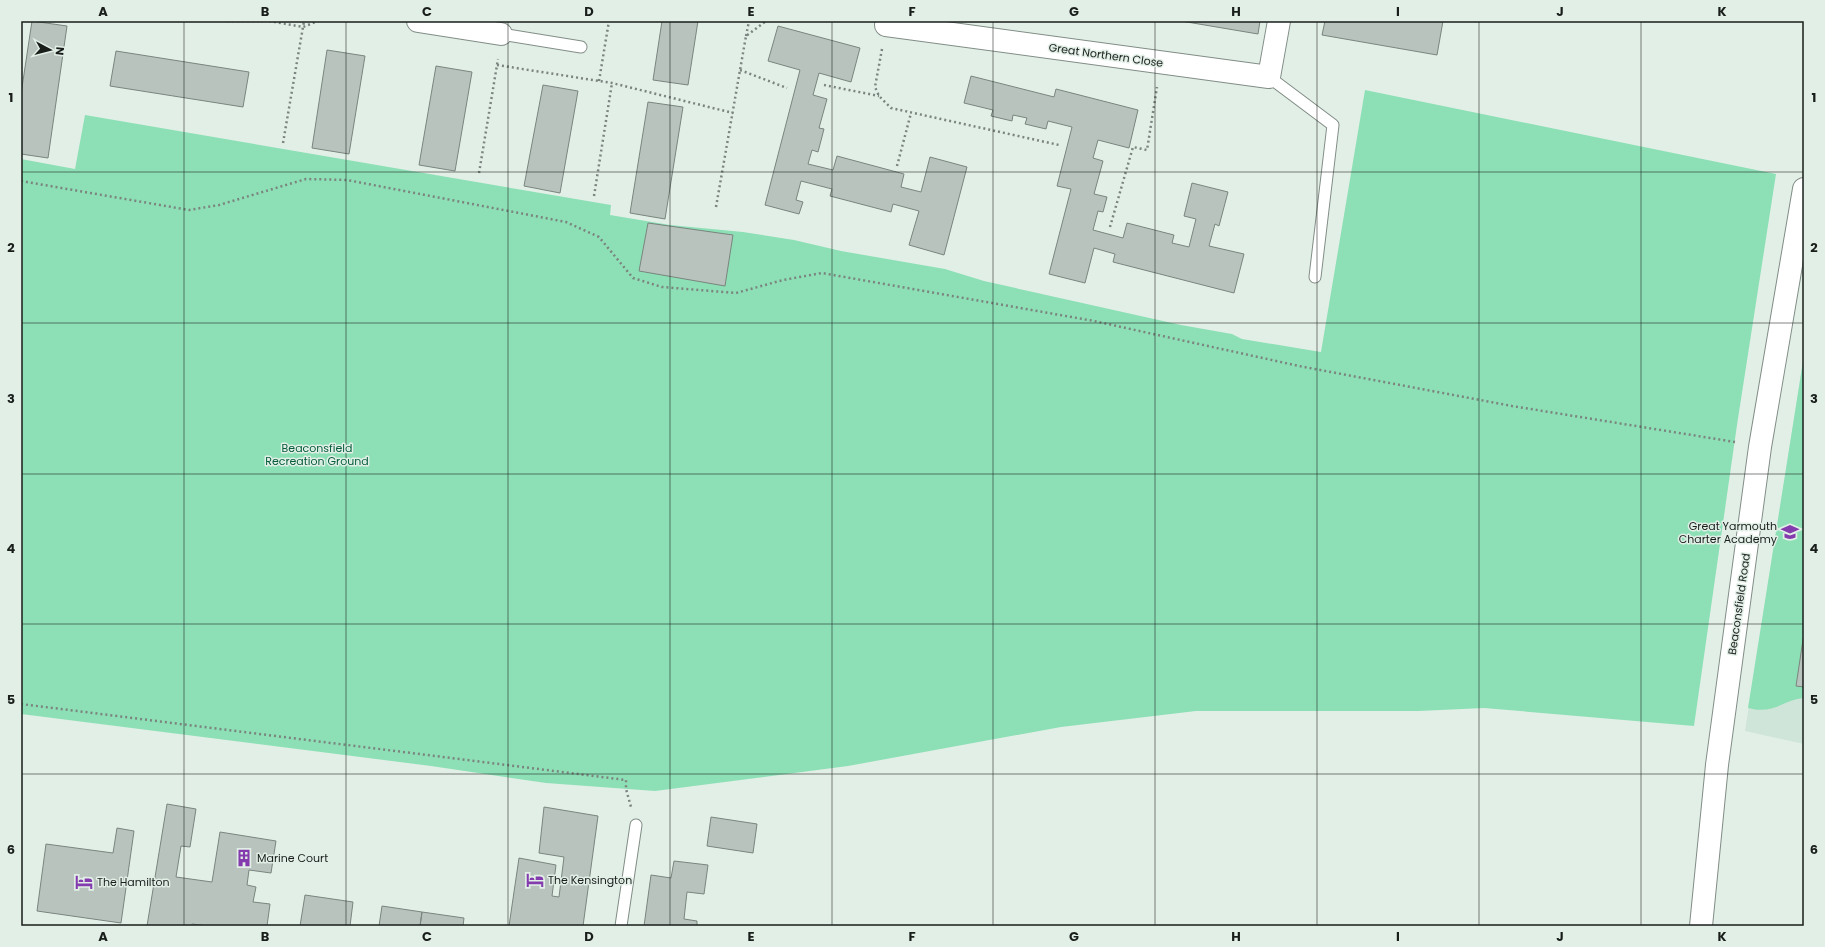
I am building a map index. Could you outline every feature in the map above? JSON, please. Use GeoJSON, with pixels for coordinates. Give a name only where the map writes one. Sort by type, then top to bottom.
{"type":"FeatureCollection","features":[{"type":"Feature","properties":{"kind":"street"},"geometry":{"type":"LineString","coordinates":[[418,21],[501,34]]}},
{"type":"Feature","properties":{"kind":"street"},"geometry":{"type":"LineString","coordinates":[[1269,77],[1279,21]]}},
{"type":"Feature","properties":{"kind":"street","name":"Great Northern Close"},"geometry":{"type":"LineString","coordinates":[[886,25],[1269,77]]}},
{"type":"Feature","properties":{"kind":"street","name":"Beaconsfield Road"},"geometry":{"type":"LineString","coordinates":[[1701,926],[1717,766],[1760,447],[1804,190]]}},
{"type":"Feature","properties":{"kind":"lane"},"geometry":{"type":"LineString","coordinates":[[501,34],[581,47]]}},
{"type":"Feature","properties":{"kind":"lane"},"geometry":{"type":"LineString","coordinates":[[1269,77],[1333,125],[1315,277]]}},
{"type":"Feature","properties":{"kind":"lane"},"geometry":{"type":"LineString","coordinates":[[621,926],[636,825]]}},
{"type":"Feature","properties":{"kind":"path"},"geometry":{"type":"LineString","coordinates":[[227,21],[263,21]]}},
{"type":"Feature","properties":{"kind":"path"},"geometry":{"type":"LineString","coordinates":[[269,21],[303,27],[318,21]]}},
{"type":"Feature","properties":{"kind":"path"},"geometry":{"type":"LineString","coordinates":[[283,143],[304,21]]}},
{"type":"Feature","properties":{"kind":"path"},"geometry":{"type":"LineString","coordinates":[[599,81],[609,21]]}},
{"type":"Feature","properties":{"kind":"path"},"geometry":{"type":"LineString","coordinates":[[716,207],[749,21]]}},
{"type":"Feature","properties":{"kind":"path"},"geometry":{"type":"LineString","coordinates":[[746,36],[766,21]]}},
{"type":"Feature","properties":{"kind":"path"},"geometry":{"type":"LineString","coordinates":[[886,25],[875,87],[879,96],[891,108],[1059,145]]}},
{"type":"Feature","properties":{"kind":"path"},"geometry":{"type":"LineString","coordinates":[[479,173],[501,34]]}},
{"type":"Feature","properties":{"kind":"path"},"geometry":{"type":"LineString","coordinates":[[1110,226],[1133,147],[1147,150],[1161,63]]}},
{"type":"Feature","properties":{"kind":"path"},"geometry":{"type":"LineString","coordinates":[[497,65],[612,83],[733,113]]}},
{"type":"Feature","properties":{"kind":"path"},"geometry":{"type":"LineString","coordinates":[[740,70],[787,88]]}},
{"type":"Feature","properties":{"kind":"path"},"geometry":{"type":"LineString","coordinates":[[594,196],[612,83]]}},
{"type":"Feature","properties":{"kind":"path"},"geometry":{"type":"LineString","coordinates":[[824,85],[879,96]]}},
{"type":"Feature","properties":{"kind":"path"},"geometry":{"type":"LineString","coordinates":[[897,166],[911,113]]}},
{"type":"Feature","properties":{"kind":"path"},"geometry":{"type":"LineString","coordinates":[[21,181],[189,210],[219,205],[306,179],[347,180],[566,222],[599,237],[633,278],[662,288],[736,293],[783,280],[822,273],[1094,321],[1299,366],[1512,406],[1760,447]]}},
{"type":"Feature","properties":{"kind":"path"},"geometry":{"type":"LineString","coordinates":[[21,704],[626,780],[626,789],[636,825]]}},
{"type":"Feature","properties":{"kind":"shaded area","name":"Great Yarmouth Charter Academy"},"geometry":{"type":"Polygon","coordinates":[[[1804,355],[1804,744],[1745,731],[1804,355]]]}},
{"type":"Feature","properties":{"kind":"green space","name":"Beaconsfield Recreation Ground"},"geometry":{"type":"Polygon","coordinates":[[[1365,90],[1776,174],[1737,425],[1694,726],[1484,708],[1419,711],[1196,711],[1061,727],[848,766],[655,791],[546,783],[431,766],[21,714],[21,159],[75,169],[85,115],[611,205],[610,215],[670,225],[743,232],[794,240],[841,251],[945,269],[984,281],[1181,325],[1232,334],[1242,339],[1321,352],[1365,90]]]}},
{"type":"Feature","properties":{"kind":"green space","name":"Great Yarmouth Charter Academy"},"geometry":{"type":"Polygon","coordinates":[[[1804,355],[1804,698],[1796,699],[1765,710],[1757,710],[1748,708],[1804,355]]]}},
{"type":"Feature","properties":{"kind":"building"},"geometry":{"type":"Polygon","coordinates":[[[32,21],[67,26],[48,158],[21,154],[21,94],[32,21]]]}},
{"type":"Feature","properties":{"kind":"building"},"geometry":{"type":"Polygon","coordinates":[[[662,21],[698,21],[688,85],[653,80],[662,21]]]}},
{"type":"Feature","properties":{"kind":"building"},"geometry":{"type":"Polygon","coordinates":[[[1181,21],[1260,21],[1258,34],[1181,21]]]}},
{"type":"Feature","properties":{"kind":"building"},"geometry":{"type":"Polygon","coordinates":[[[1325,21],[1443,21],[1437,55],[1322,35],[1325,21]]]}},
{"type":"Feature","properties":{"kind":"building"},"geometry":{"type":"Polygon","coordinates":[[[778,26],[860,48],[851,82],[819,73],[813,95],[827,99],[819,128],[824,129],[818,152],[812,150],[808,164],[833,170],[837,156],[904,174],[901,187],[921,192],[930,157],[967,167],[944,255],[909,245],[919,211],[893,204],[891,212],[830,196],[832,189],[801,181],[796,200],[803,202],[799,214],[765,205],[800,70],[768,61],[778,26]]]}},
{"type":"Feature","properties":{"kind":"building"},"geometry":{"type":"Polygon","coordinates":[[[327,50],[365,56],[349,154],[312,148],[327,50]]]}},
{"type":"Feature","properties":{"kind":"building"},"geometry":{"type":"Polygon","coordinates":[[[116,51],[249,72],[243,107],[110,86],[116,51]]]}},
{"type":"Feature","properties":{"kind":"building"},"geometry":{"type":"Polygon","coordinates":[[[436,66],[472,72],[455,171],[419,165],[436,66]]]}},
{"type":"Feature","properties":{"kind":"building"},"geometry":{"type":"Polygon","coordinates":[[[971,76],[1054,97],[1056,89],[1138,110],[1129,148],[1098,140],[1093,158],[1103,161],[1094,194],[1107,197],[1103,212],[1098,211],[1093,230],[1123,238],[1127,223],[1174,235],[1172,243],[1189,247],[1196,219],[1184,216],[1192,183],[1228,192],[1219,226],[1215,224],[1209,246],[1244,254],[1234,293],[1113,262],[1115,254],[1094,248],[1085,283],[1049,274],[1071,189],[1057,186],[1072,127],[1048,121],[1046,129],[1025,124],[1027,118],[1013,115],[1012,121],[991,116],[993,110],[964,103],[971,76]]]}},
{"type":"Feature","properties":{"kind":"building"},"geometry":{"type":"Polygon","coordinates":[[[543,85],[578,91],[560,193],[524,186],[543,85]]]}},
{"type":"Feature","properties":{"kind":"building"},"geometry":{"type":"Polygon","coordinates":[[[648,102],[683,107],[665,219],[630,213],[648,102]]]}},
{"type":"Feature","properties":{"kind":"building"},"geometry":{"type":"Polygon","coordinates":[[[648,223],[733,235],[725,286],[639,271],[648,223]]]}},
{"type":"Feature","properties":{"kind":"building"},"geometry":{"type":"Polygon","coordinates":[[[1804,633],[1804,687],[1796,686],[1804,633]]]}},
{"type":"Feature","properties":{"kind":"building","name":"Marine Court"},"geometry":{"type":"Polygon","coordinates":[[[167,804],[196,809],[190,847],[181,846],[176,877],[212,882],[220,832],[276,841],[271,873],[249,870],[247,885],[256,887],[253,902],[270,904],[267,926],[208,926],[192,924],[191,926],[147,926],[167,804]]]}},
{"type":"Feature","properties":{"kind":"building","name":"The Kensington"},"geometry":{"type":"Polygon","coordinates":[[[544,807],[598,816],[583,926],[509,926],[519,858],[556,865],[552,896],[559,897],[564,857],[539,853],[544,807]]]}},
{"type":"Feature","properties":{"kind":"building"},"geometry":{"type":"Polygon","coordinates":[[[711,817],[757,824],[753,853],[707,846],[711,817]]]}},
{"type":"Feature","properties":{"kind":"building","name":"The Hamilton"},"geometry":{"type":"Polygon","coordinates":[[[117,828],[134,831],[121,923],[37,911],[46,844],[113,853],[117,828]]]}},
{"type":"Feature","properties":{"kind":"building"},"geometry":{"type":"Polygon","coordinates":[[[674,861],[708,865],[704,894],[687,892],[684,919],[697,921],[697,926],[644,926],[651,875],[671,878],[674,861]]]}},
{"type":"Feature","properties":{"kind":"building"},"geometry":{"type":"Polygon","coordinates":[[[305,895],[353,902],[350,926],[300,926],[305,895]]]}},
{"type":"Feature","properties":{"kind":"building"},"geometry":{"type":"Polygon","coordinates":[[[382,906],[422,912],[420,926],[379,926],[382,906]]]}},
{"type":"Feature","properties":{"kind":"building"},"geometry":{"type":"Polygon","coordinates":[[[422,912],[464,918],[463,926],[420,926],[422,912]]]}},
{"type":"Feature","properties":{"kind":"place","name":"Great Yarmouth Charter Academy"},"geometry":{"type":"Point","coordinates":[1790,532]}},
{"type":"Feature","properties":{"kind":"place","name":"Marine Court"},"geometry":{"type":"Point","coordinates":[244,858]}},
{"type":"Feature","properties":{"kind":"place","name":"The Kensington"},"geometry":{"type":"Point","coordinates":[535,880]}},
{"type":"Feature","properties":{"kind":"place","name":"The Hamilton"},"geometry":{"type":"Point","coordinates":[84,882]}}]}
